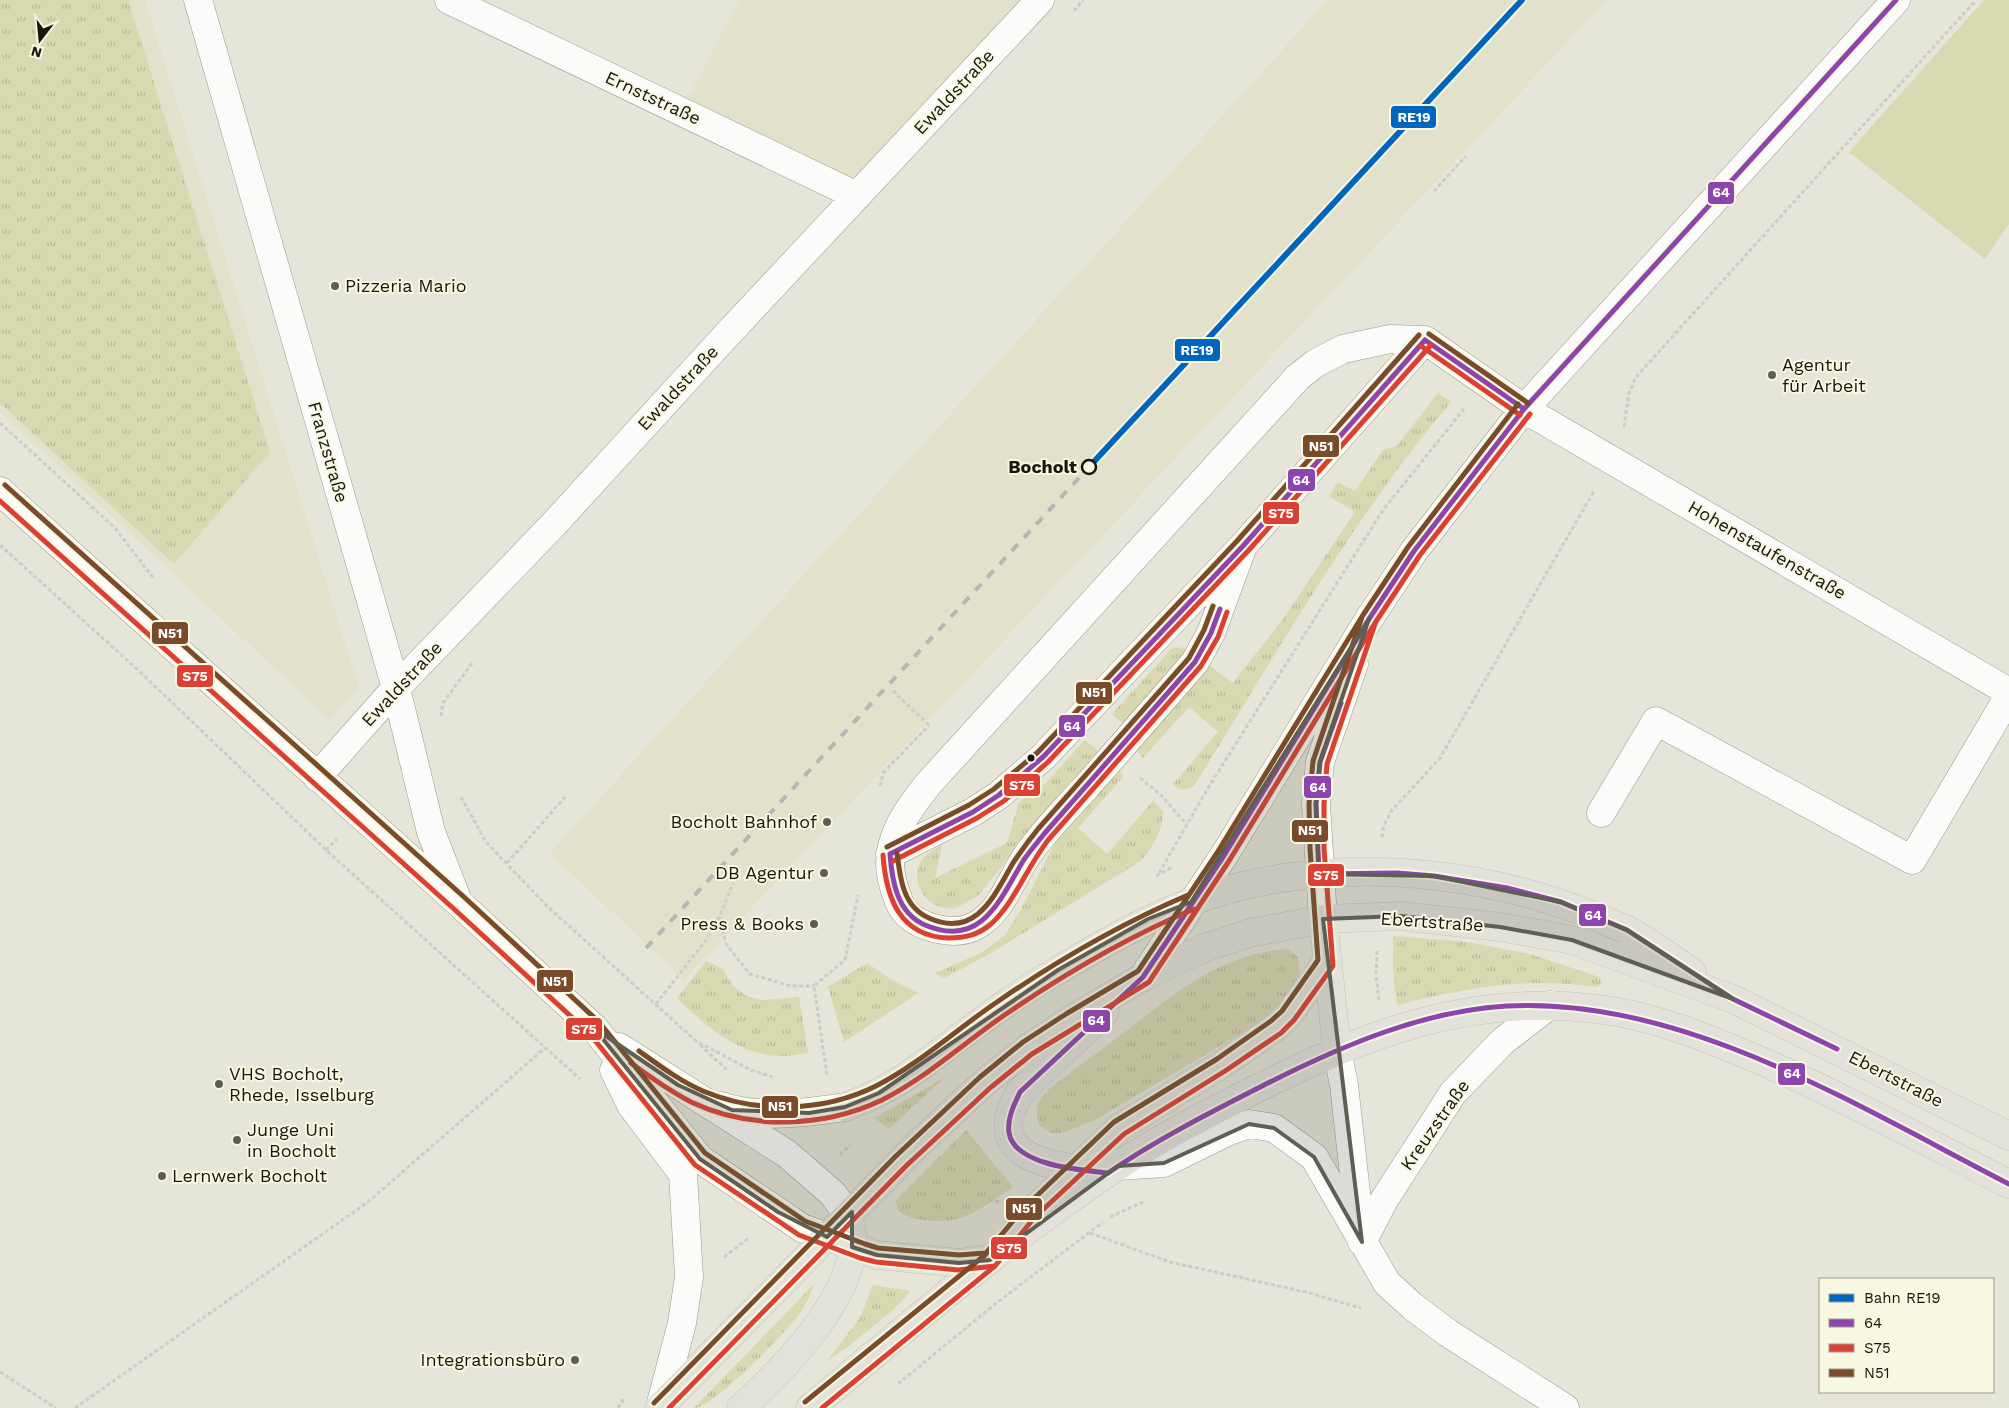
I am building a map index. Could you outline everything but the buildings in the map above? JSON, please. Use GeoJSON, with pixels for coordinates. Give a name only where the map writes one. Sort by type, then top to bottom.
{"type":"FeatureCollection","features":[{"type":"Feature","properties":{"kind":"main road"},"geometry":{"type":"LineString","coordinates":[[845,1107],[879,1093],[910,1074],[975,1026],[1058,970],[1148,919],[1190,902],[1238,887],[1319,874],[1397,873],[1452,879],[1506,888],[1561,902],[1627,930],[1733,999]]}},
{"type":"Feature","properties":{"kind":"main road","name":"Ebertstraße"},"geometry":{"type":"LineString","coordinates":[[659,1408],[826,1237],[940,1124],[1021,1053],[1070,1020],[1143,977],[1204,948],[1250,933],[1323,919],[1400,916],[1500,927],[1572,940],[1733,999],[2009,1136]]}},
{"type":"Feature","properties":{"kind":"main road"},"geometry":{"type":"LineString","coordinates":[[1323,919],[1326,962],[1337,1050]]}},
{"type":"Feature","properties":{"kind":"main road"},"geometry":{"type":"LineString","coordinates":[[826,1237],[877,1255],[959,1263],[990,1260],[1029,1213],[1119,1128],[1221,1065],[1276,1027],[1288,1016],[1326,962]]}},
{"type":"Feature","properties":{"kind":"main road"},"geometry":{"type":"LineString","coordinates":[[1113,1169],[1076,1169],[1047,1165],[1024,1153],[1009,1136],[1007,1122],[1011,1108],[1020,1092],[1143,977]]}},
{"type":"Feature","properties":{"kind":"main road"},"geometry":{"type":"LineString","coordinates":[[810,1408],[990,1260],[1113,1169],[1164,1136],[1337,1050],[1384,1033],[1453,1013],[1500,1007],[1550,1005],[1599,1009],[1655,1021],[1714,1041],[1794,1075],[2009,1184]]}},
{"type":"Feature","properties":{"kind":"main road"},"geometry":{"type":"LineString","coordinates":[[741,1408],[790,1359],[835,1302],[847,1270],[852,1247],[848,1216]]}},
{"type":"Feature","properties":{"kind":"street","name":"Franzstraße"},"geometry":{"type":"LineString","coordinates":[[198,0],[396,688],[431,832],[459,903]]}},
{"type":"Feature","properties":{"kind":"street","name":"Ernststraße"},"geometry":{"type":"LineString","coordinates":[[449,0],[480,7],[857,196]]}},
{"type":"Feature","properties":{"kind":"street","name":"Ewaldstraße"},"geometry":{"type":"LineString","coordinates":[[317,778],[396,688],[496,585],[1040,0]]}},
{"type":"Feature","properties":{"kind":"street"},"geometry":{"type":"LineString","coordinates":[[1143,977],[1190,902],[1223,857],[1369,619],[1414,551],[1524,408],[1896,0]]}},
{"type":"Feature","properties":{"kind":"street"},"geometry":{"type":"LineString","coordinates":[[1243,546],[1211,633],[1195,662],[1030,851],[1007,892],[985,919],[974,927],[958,931],[937,929],[921,922],[903,910],[896,895],[891,876],[890,854],[904,816],[930,782],[1298,377],[1316,363],[1342,349],[1390,339],[1425,340]]}},
{"type":"Feature","properties":{"kind":"street"},"geometry":{"type":"LineString","coordinates":[[890,854],[993,800],[1044,757],[1243,546],[1425,340]]}},
{"type":"Feature","properties":{"kind":"street","name":"Hohenstaufenstraße"},"geometry":{"type":"LineString","coordinates":[[1425,340],[1524,408],[2009,692]]}},
{"type":"Feature","properties":{"kind":"street"},"geometry":{"type":"LineString","coordinates":[[0,491],[317,778],[459,903],[594,1028],[645,1064],[787,1154],[833,1194],[848,1216]]}},
{"type":"Feature","properties":{"kind":"street"},"geometry":{"type":"LineString","coordinates":[[1323,919],[1316,804],[1320,762],[1369,619]]}},
{"type":"Feature","properties":{"kind":"street"},"geometry":{"type":"LineString","coordinates":[[1601,813],[1656,721],[1912,860],[2009,696]]}},
{"type":"Feature","properties":{"kind":"street","name":"Kreuzstraße"},"geometry":{"type":"LineString","coordinates":[[1362,1242],[1384,1200],[1453,1093],[1503,1041],[1550,1005]]}},
{"type":"Feature","properties":{"kind":"street"},"geometry":{"type":"LineString","coordinates":[[594,1028],[700,1159],[802,1228],[826,1237]]}},
{"type":"Feature","properties":{"kind":"street"},"geometry":{"type":"LineString","coordinates":[[594,1028],[631,1105],[682,1174],[689,1277],[682,1323],[659,1408]]}},
{"type":"Feature","properties":{"kind":"street"},"geometry":{"type":"LineString","coordinates":[[1337,1050],[1344,1085],[1362,1242]]}},
{"type":"Feature","properties":{"kind":"street"},"geometry":{"type":"LineString","coordinates":[[701,1099],[732,1110],[752,1112],[809,1113],[845,1107]]}},
{"type":"Feature","properties":{"kind":"street"},"geometry":{"type":"LineString","coordinates":[[1113,1169],[1164,1163],[1229,1131],[1249,1124],[1274,1128],[1314,1157],[1387,1283],[1412,1306],[1448,1332],[1565,1408]]}},
{"type":"Feature","properties":{"kind":"path"},"geometry":{"type":"LineString","coordinates":[[1380,873],[1384,825],[1392,810],[1440,758],[1612,460],[1623,431],[1624,410],[1636,377],[1976,0]]}},
{"type":"Feature","properties":{"kind":"path"},"geometry":{"type":"LineString","coordinates":[[1434,191],[1466,156]]}},
{"type":"Feature","properties":{"kind":"path"},"geometry":{"type":"LineString","coordinates":[[1158,874],[1208,788],[1383,510],[1486,382]]}},
{"type":"Feature","properties":{"kind":"path"},"geometry":{"type":"LineString","coordinates":[[0,424],[115,528],[155,580]]}},
{"type":"Feature","properties":{"kind":"path"},"geometry":{"type":"LineString","coordinates":[[0,545],[137,669],[326,850],[583,1082]]}},
{"type":"Feature","properties":{"kind":"path"},"geometry":{"type":"LineString","coordinates":[[893,691],[922,719]]}},
{"type":"Feature","properties":{"kind":"path"},"geometry":{"type":"LineString","coordinates":[[457,791],[486,842],[548,907],[696,1041],[753,1071],[778,1078]]}},
{"type":"Feature","properties":{"kind":"path"},"geometry":{"type":"LineString","coordinates":[[507,863],[565,797]]}},
{"type":"Feature","properties":{"kind":"path"},"geometry":{"type":"LineString","coordinates":[[656,1004],[706,940],[720,916],[733,883]]}},
{"type":"Feature","properties":{"kind":"path"},"geometry":{"type":"LineString","coordinates":[[720,916],[726,944],[750,974],[791,986],[814,986]]}},
{"type":"Feature","properties":{"kind":"path"},"geometry":{"type":"LineString","coordinates":[[1378,917],[1376,976],[1384,1033]]}},
{"type":"Feature","properties":{"kind":"path"},"geometry":{"type":"LineString","coordinates":[[75,1408],[368,1202],[545,1048]]}},
{"type":"Feature","properties":{"kind":"path"},"geometry":{"type":"LineString","coordinates":[[817,1074],[827,1074]]}},
{"type":"Feature","properties":{"kind":"path"},"geometry":{"type":"LineString","coordinates":[[891,1390],[994,1305],[1091,1233],[1170,1262],[1306,1292],[1362,1308]]}},
{"type":"Feature","properties":{"kind":"path"},"geometry":{"type":"LineString","coordinates":[[0,1372],[56,1408]]}},
{"type":"Feature","properties":{"kind":"highlighted area"},"geometry":{"type":"Polygon","coordinates":[[[1369,619],[1320,762],[1316,804],[1319,874],[1434,876],[1561,902],[1627,930],[1733,999],[1572,940],[1500,927],[1401,916],[1323,919],[1362,1242],[1314,1157],[1274,1128],[1249,1124],[1164,1163],[1118,1166],[990,1260],[959,1263],[877,1255],[852,1247],[852,1212],[827,1237],[778,1212],[700,1159],[594,1028],[678,1085],[732,1110],[809,1113],[845,1107],[879,1093],[1058,970],[1148,919],[1191,902],[1369,619]]]}},
{"type":"Feature","properties":{"kind":"shaded area"},"geometry":{"type":"Polygon","coordinates":[[[0,0],[145,0],[359,688],[330,720],[0,412],[0,0]]]}},
{"type":"Feature","properties":{"kind":"shaded area"},"geometry":{"type":"Polygon","coordinates":[[[740,0],[1028,0],[853,187],[684,105],[740,0]]]}},
{"type":"Feature","properties":{"kind":"shaded area"},"geometry":{"type":"Polygon","coordinates":[[[1328,0],[1607,0],[684,980],[550,853],[1328,0]]]}},
{"type":"Feature","properties":{"kind":"green space"},"geometry":{"type":"Polygon","coordinates":[[[0,0],[128,0],[270,452],[174,564],[0,403],[0,0]]]}},
{"type":"Feature","properties":{"kind":"green space"},"geometry":{"type":"Polygon","coordinates":[[[1984,0],[2009,0],[2009,224],[1985,259],[1849,152],[1984,0]]]}},
{"type":"Feature","properties":{"kind":"green space"},"geometry":{"type":"Polygon","coordinates":[[[1438,393],[1451,402],[1415,447],[1347,541],[1194,786],[1188,789],[1178,788],[1173,784],[1218,732],[1189,707],[1143,758],[1136,749],[1210,666],[1233,683],[1283,619],[1355,512],[1329,496],[1338,482],[1355,491],[1383,450],[1397,446],[1438,393]]]}},
{"type":"Feature","properties":{"kind":"green space"},"geometry":{"type":"Polygon","coordinates":[[[1173,647],[1184,648],[1186,652],[1126,726],[1112,714],[1173,647]]]}},
{"type":"Feature","properties":{"kind":"green space"},"geometry":{"type":"Polygon","coordinates":[[[1085,740],[1098,751],[1055,799],[979,895],[954,909],[937,905],[927,899],[920,888],[917,876],[923,858],[942,844],[935,878],[1007,843],[1019,802],[1045,784],[1085,740]]]}},
{"type":"Feature","properties":{"kind":"green space"},"geometry":{"type":"Polygon","coordinates":[[[1116,768],[1124,776],[1078,828],[1107,854],[1153,801],[1163,811],[1161,825],[1153,844],[1141,861],[986,956],[944,978],[935,973],[983,952],[1005,935],[1020,911],[1057,839],[1116,768]]]}},
{"type":"Feature","properties":{"kind":"green space"},"geometry":{"type":"Polygon","coordinates":[[[1393,936],[1467,942],[1530,954],[1596,976],[1600,978],[1602,984],[1596,987],[1546,983],[1496,986],[1471,989],[1397,1005],[1393,972],[1393,936]]]}},
{"type":"Feature","properties":{"kind":"green space"},"geometry":{"type":"Polygon","coordinates":[[[1288,949],[1298,957],[1300,973],[1289,992],[1274,1010],[1247,1030],[1093,1121],[1062,1133],[1051,1133],[1040,1126],[1037,1114],[1038,1105],[1050,1088],[1184,987],[1223,966],[1243,958],[1265,952],[1288,949]]]}},
{"type":"Feature","properties":{"kind":"green space"},"geometry":{"type":"Polygon","coordinates":[[[706,961],[723,969],[732,985],[745,995],[761,1000],[799,997],[808,1053],[777,1056],[748,1050],[722,1036],[698,1018],[677,998],[706,961]]]}},
{"type":"Feature","properties":{"kind":"green space"},"geometry":{"type":"Polygon","coordinates":[[[867,963],[892,980],[918,993],[844,1042],[828,987],[867,963]]]}},
{"type":"Feature","properties":{"kind":"green space"},"geometry":{"type":"Polygon","coordinates":[[[944,1078],[889,1129],[874,1118],[944,1078]]]}},
{"type":"Feature","properties":{"kind":"green space"},"geometry":{"type":"Polygon","coordinates":[[[966,1130],[1013,1187],[975,1212],[952,1220],[923,1220],[898,1211],[896,1200],[966,1130]]]}},
{"type":"Feature","properties":{"kind":"green space"},"geometry":{"type":"Polygon","coordinates":[[[815,1283],[800,1313],[763,1354],[716,1396],[703,1405],[694,1408],[815,1283]]]}},
{"type":"Feature","properties":{"kind":"green space"},"geometry":{"type":"Polygon","coordinates":[[[873,1285],[911,1291],[893,1310],[849,1346],[827,1361],[860,1318],[873,1285]]]}},
{"type":"Feature","properties":{"kind":"railway"},"geometry":{"type":"LineString","coordinates":[[646,948],[1089,467]]}},
{"type":"Feature","properties":{"kind":"rail line","name":"RE19"},"geometry":{"type":"LineString","coordinates":[[1089,467],[1522,0]]}},
{"type":"Feature","properties":{"kind":"transit line","name":"64"},"geometry":{"type":"LineString","coordinates":[[1108,1173],[1067,1168],[1023,1153],[1014,1144],[1009,1133],[1009,1122],[1020,1092],[1143,977],[1223,857],[1369,619],[1414,551],[1524,409],[1896,0]]}},
{"type":"Feature","properties":{"kind":"transit line","name":"N51"},"geometry":{"type":"LineString","coordinates":[[1429,334],[1528,403]]}},
{"type":"Feature","properties":{"kind":"transit line","name":"N51"},"geometry":{"type":"LineString","coordinates":[[887,847],[969,805],[994,789],[1038,752],[1237,541],[1419,335]]}},
{"type":"Feature","properties":{"kind":"transit line","name":"64"},"geometry":{"type":"LineString","coordinates":[[1425,340],[1524,409]]}},
{"type":"Feature","properties":{"kind":"transit line","name":"64"},"geometry":{"type":"LineString","coordinates":[[890,854],[973,812],[999,795],[1043,757],[1243,546],[1425,340]]}},
{"type":"Feature","properties":{"kind":"transit line","name":"S75"},"geometry":{"type":"LineString","coordinates":[[893,861],[977,818],[1004,801],[1048,762],[1248,551],[1431,345]]}},
{"type":"Feature","properties":{"kind":"transit line","name":"S75"},"geometry":{"type":"LineString","coordinates":[[1421,346],[1520,415]]}},
{"type":"Feature","properties":{"kind":"transit line","name":"N51"},"geometry":{"type":"LineString","coordinates":[[654,1403],[896,1156],[980,1077],[1023,1042],[1138,971],[1217,853],[1363,615],[1408,547],[1518,404]]}},
{"type":"Feature","properties":{"kind":"transit line","name":"S75"},"geometry":{"type":"LineString","coordinates":[[669,1408],[906,1166],[990,1088],[1032,1054],[1149,982],[1229,861],[1375,623],[1420,555],[1530,414]]}},
{"type":"Feature","properties":{"kind":"transit line","name":"N51"},"geometry":{"type":"LineString","coordinates":[[5,485],[464,897],[599,1022],[705,1153],[805,1221],[878,1248],[959,1255],[986,1253],[1024,1208],[1114,1122],[1217,1059],[1271,1021],[1282,1011],[1318,960],[1310,849],[1309,804],[1313,761],[1362,617]]}},
{"type":"Feature","properties":{"kind":"transit line","name":"S75"},"geometry":{"type":"LineString","coordinates":[[0,501],[454,909],[589,1033],[695,1165],[799,1235],[860,1258],[876,1262],[958,1270],[995,1266],[1034,1218],[1124,1134],[1225,1071],[1281,1033],[1294,1020],[1333,966],[1324,849],[1324,804],[1327,764],[1376,621]]}},
{"type":"Feature","properties":{"kind":"transit line","name":"N51"},"geometry":{"type":"LineString","coordinates":[[897,853],[904,891],[913,907],[929,918],[945,923],[959,923],[971,919],[990,900],[1013,863],[1038,829],[1189,658],[1204,630],[1213,606]]}},
{"type":"Feature","properties":{"kind":"transit line","name":"64"},"geometry":{"type":"LineString","coordinates":[[890,854],[892,875],[898,895],[908,913],[916,920],[944,931],[961,931],[975,926],[997,905],[1023,861],[1044,834],[1195,662],[1211,633],[1220,609]]}},
{"type":"Feature","properties":{"kind":"transit line","name":"S75"},"geometry":{"type":"LineString","coordinates":[[883,855],[892,899],[898,911],[907,922],[918,930],[931,936],[954,938],[971,935],[986,928],[1000,915],[1049,839],[1201,666],[1218,637],[1227,612]]}},
{"type":"Feature","properties":{"kind":"transit line","name":"64"},"geometry":{"type":"LineString","coordinates":[[1319,874],[1316,804],[1320,762],[1341,703]]}},
{"type":"Feature","properties":{"kind":"transit line","name":"64"},"geometry":{"type":"LineString","coordinates":[[1319,874],[1397,873],[1434,876],[1507,888],[1561,902],[1627,930],[1733,999],[1837,1049]]}},
{"type":"Feature","properties":{"kind":"transit line","name":"N51"},"geometry":{"type":"LineString","coordinates":[[639,1051],[686,1083],[703,1091],[746,1104],[790,1107],[835,1101],[856,1095],[892,1077],[923,1057],[982,1012],[1043,972],[1138,918],[1188,895]]}},
{"type":"Feature","properties":{"kind":"transit line","name":"S75"},"geometry":{"type":"LineString","coordinates":[[631,1063],[660,1084],[691,1102],[737,1117],[786,1122],[836,1116],[882,1100],[898,1091],[930,1071],[1006,1014],[1051,984],[1145,931],[1194,909]]}},
{"type":"Feature","properties":{"kind":"transit line","name":"64"},"geometry":{"type":"LineString","coordinates":[[1108,1173],[1167,1136],[1326,1055],[1415,1022],[1476,1009],[1507,1006],[1572,1008],[1638,1019],[1703,1038],[1767,1062],[1830,1091],[2009,1184]]}},
{"type":"Feature","properties":{"kind":"transit line","name":"N51"},"geometry":{"type":"LineString","coordinates":[[805,1402],[985,1255],[994,1243]]}},
{"type":"Feature","properties":{"kind":"transit line","name":"S75"},"geometry":{"type":"LineString","coordinates":[[822,1408],[995,1266],[1006,1253]]}},
{"type":"Feature","properties":{"kind":"place","name":"Pizzeria Mario"},"geometry":{"type":"Point","coordinates":[335,286]}},
{"type":"Feature","properties":{"kind":"place","name":"Agentur für Arbeit"},"geometry":{"type":"Point","coordinates":[1772,375]}},
{"type":"Feature","properties":{"kind":"place","name":"Bocholt"},"geometry":{"type":"Point","coordinates":[1089,467]}},
{"type":"Feature","properties":{"kind":"place","name":"Bocholt Bahnhof"},"geometry":{"type":"Point","coordinates":[827,822]}},
{"type":"Feature","properties":{"kind":"place","name":"DB Agentur"},"geometry":{"type":"Point","coordinates":[824,873]}},
{"type":"Feature","properties":{"kind":"place","name":"Press & Books"},"geometry":{"type":"Point","coordinates":[814,924]}},
{"type":"Feature","properties":{"kind":"place","name":"VHS Bocholt, Rhede, Isselburg"},"geometry":{"type":"Point","coordinates":[219,1084]}},
{"type":"Feature","properties":{"kind":"place","name":"Junge Uni in Bocholt"},"geometry":{"type":"Point","coordinates":[237,1140]}},
{"type":"Feature","properties":{"kind":"place","name":"Lernwerk Bocholt"},"geometry":{"type":"Point","coordinates":[162,1176]}},
{"type":"Feature","properties":{"kind":"place","name":"Integrationsbüro"},"geometry":{"type":"Point","coordinates":[575,1360]}}]}
